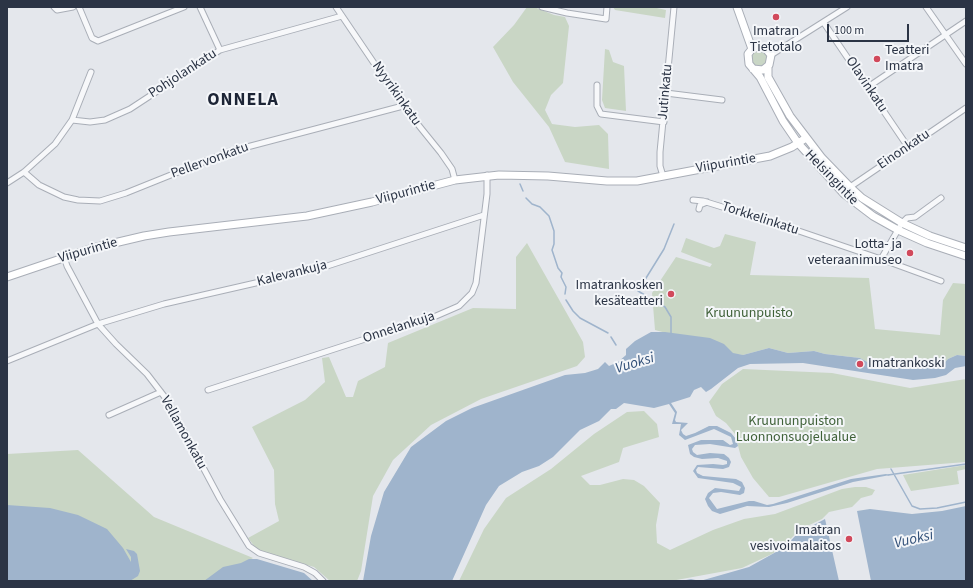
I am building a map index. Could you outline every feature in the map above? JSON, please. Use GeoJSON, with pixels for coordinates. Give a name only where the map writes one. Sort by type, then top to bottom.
{"type":"FeatureCollection","features":[{"type":"Feature","properties":{"kind":"main road"},"geometry":{"type":"LineString","coordinates":[[737,7],[752,49]]}},
{"type":"Feature","properties":{"kind":"main road"},"geometry":{"type":"LineString","coordinates":[[763,48],[770,55],[770,63],[768,67],[762,70],[753,69],[748,61],[748,54],[752,49],[763,48]]}},
{"type":"Feature","properties":{"kind":"main road","name":"Helsingintie"},"geometry":{"type":"LineString","coordinates":[[768,67],[768,77],[806,138],[850,187],[862,198],[902,224],[930,236],[966,248]]}},
{"type":"Feature","properties":{"kind":"main road","name":"Helsingintie"},"geometry":{"type":"LineString","coordinates":[[753,69],[760,77],[783,121],[798,143],[844,194],[873,216],[898,230],[927,243],[966,256]]}},
{"type":"Feature","properties":{"kind":"main road","name":"Viipurintie"},"geometry":{"type":"LineString","coordinates":[[7,277],[64,257],[118,242],[169,232],[307,216],[372,202],[455,180],[487,175],[548,176],[623,182],[664,176],[770,156],[781,153],[806,138]]}},
{"type":"Feature","properties":{"kind":"street"},"geometry":{"type":"LineString","coordinates":[[54,7],[57,10],[73,7]]}},
{"type":"Feature","properties":{"kind":"street"},"geometry":{"type":"LineString","coordinates":[[79,7],[92,38],[98,41],[171,9],[184,7]]}},
{"type":"Feature","properties":{"kind":"street"},"geometry":{"type":"LineString","coordinates":[[200,7],[220,50]]}},
{"type":"Feature","properties":{"kind":"street","name":"Nyyrikinkatu"},"geometry":{"type":"LineString","coordinates":[[336,7],[403,106],[452,169],[455,180]]}},
{"type":"Feature","properties":{"kind":"street"},"geometry":{"type":"LineString","coordinates":[[542,7],[567,13],[606,19],[607,7]]}},
{"type":"Feature","properties":{"kind":"street","name":"Jutinkatu"},"geometry":{"type":"LineString","coordinates":[[664,176],[660,166],[660,152],[674,7]]}},
{"type":"Feature","properties":{"kind":"street"},"geometry":{"type":"LineString","coordinates":[[770,55],[824,23],[847,7]]}},
{"type":"Feature","properties":{"kind":"street"},"geometry":{"type":"LineString","coordinates":[[926,7],[966,64]]}},
{"type":"Feature","properties":{"kind":"street","name":"Pohjolankatu"},"geometry":{"type":"LineString","coordinates":[[72,120],[90,122],[105,120],[130,109],[220,50],[342,16]]}},
{"type":"Feature","properties":{"kind":"street"},"geometry":{"type":"LineString","coordinates":[[868,87],[966,21]]}},
{"type":"Feature","properties":{"kind":"street","name":"Olavinkatu"},"geometry":{"type":"LineString","coordinates":[[824,23],[908,147]]}},
{"type":"Feature","properties":{"kind":"street"},"geometry":{"type":"LineString","coordinates":[[7,182],[24,172],[55,144],[72,120],[91,72]]}},
{"type":"Feature","properties":{"kind":"street"},"geometry":{"type":"LineString","coordinates":[[597,85],[597,106],[601,114],[664,122]]}},
{"type":"Feature","properties":{"kind":"street"},"geometry":{"type":"LineString","coordinates":[[666,93],[722,100]]}},
{"type":"Feature","properties":{"kind":"street","name":"Pellervonkatu"},"geometry":{"type":"LineString","coordinates":[[24,172],[39,185],[64,197],[78,200],[100,200],[126,193],[228,152],[403,106]]}},
{"type":"Feature","properties":{"kind":"street","name":"Einonkatu"},"geometry":{"type":"LineString","coordinates":[[844,194],[850,187],[966,108]]}},
{"type":"Feature","properties":{"kind":"street","name":"Onnelankuja"},"geometry":{"type":"LineString","coordinates":[[208,390],[436,316],[459,306],[472,293],[476,283],[487,175]]}},
{"type":"Feature","properties":{"kind":"street"},"geometry":{"type":"LineString","coordinates":[[881,259],[907,218],[915,217],[942,198]]}},
{"type":"Feature","properties":{"kind":"street","name":"Torkkelinkatu"},"geometry":{"type":"LineString","coordinates":[[693,200],[707,202],[881,259],[941,282]]}},
{"type":"Feature","properties":{"kind":"street","name":"Torkkelinkatu"},"geometry":{"type":"LineString","coordinates":[[699,209],[700,205],[707,202]]}},
{"type":"Feature","properties":{"kind":"street","name":"Kalevankuja"},"geometry":{"type":"LineString","coordinates":[[7,361],[98,324],[164,304],[321,268],[484,215]]}},
{"type":"Feature","properties":{"kind":"street","name":"Vellamonkatu"},"geometry":{"type":"LineString","coordinates":[[64,257],[67,266],[98,324],[147,374],[161,392],[220,499],[249,546],[259,553],[304,567],[315,573],[323,581]]}},
{"type":"Feature","properties":{"kind":"street"},"geometry":{"type":"LineString","coordinates":[[109,415],[161,392]]}},
{"type":"Feature","properties":{"kind":"green space"},"geometry":{"type":"Polygon","coordinates":[[[527,7],[534,7],[554,15],[565,17],[569,26],[563,83],[551,95],[545,110],[552,124],[575,127],[599,125],[608,134],[609,169],[565,162],[549,127],[513,82],[493,47],[514,25],[527,7]]]}},
{"type":"Feature","properties":{"kind":"green space"},"geometry":{"type":"Polygon","coordinates":[[[613,7],[652,7],[666,10],[665,18],[615,10],[613,7]]]}},
{"type":"Feature","properties":{"kind":"green space"},"geometry":{"type":"Polygon","coordinates":[[[605,49],[609,50],[613,62],[624,66],[626,111],[605,108],[602,100],[605,49]]]}},
{"type":"Feature","properties":{"kind":"green space"},"geometry":{"type":"Polygon","coordinates":[[[759,51],[765,53],[767,59],[765,65],[759,67],[753,65],[751,59],[753,53],[759,51]]]}},
{"type":"Feature","properties":{"kind":"green space","name":"Kruununpuisto"},"geometry":{"type":"Polygon","coordinates":[[[725,234],[756,242],[750,275],[869,278],[875,329],[940,335],[943,300],[953,283],[966,284],[966,356],[957,355],[948,359],[943,364],[929,367],[911,366],[898,360],[877,360],[869,363],[860,358],[825,354],[814,351],[788,353],[769,348],[743,355],[733,354],[729,350],[655,330],[652,293],[676,257],[710,267],[712,264],[681,252],[686,238],[714,248],[720,246],[725,234]]]}},
{"type":"Feature","properties":{"kind":"green space"},"geometry":{"type":"Polygon","coordinates":[[[527,243],[583,342],[585,357],[577,366],[481,399],[431,425],[393,460],[373,496],[361,571],[357,581],[330,581],[314,567],[258,551],[248,538],[279,521],[275,504],[274,470],[252,427],[305,400],[325,382],[322,358],[329,357],[346,397],[353,397],[358,381],[385,367],[388,343],[473,308],[516,309],[516,257],[527,243]]]}},
{"type":"Feature","properties":{"kind":"green space","name":"Kruununpuiston Luonnonsuojelualue"},"geometry":{"type":"Polygon","coordinates":[[[743,369],[832,373],[910,388],[966,379],[966,462],[877,469],[779,497],[769,497],[753,478],[741,457],[735,434],[726,423],[716,416],[709,402],[722,384],[743,369]]]}},
{"type":"Feature","properties":{"kind":"green space"},"geometry":{"type":"Polygon","coordinates":[[[644,411],[657,424],[659,437],[623,448],[619,462],[581,476],[590,485],[600,485],[623,479],[634,480],[644,486],[660,503],[656,525],[657,543],[670,550],[713,530],[744,519],[775,514],[842,489],[866,487],[875,490],[872,495],[861,498],[852,507],[829,512],[822,519],[799,530],[784,546],[772,554],[742,568],[671,581],[459,581],[484,529],[506,498],[551,469],[594,434],[627,412],[644,411]]]}},
{"type":"Feature","properties":{"kind":"green space"},"geometry":{"type":"Polygon","coordinates":[[[78,450],[154,517],[253,558],[213,581],[121,581],[7,516],[7,454],[78,450]]]}},
{"type":"Feature","properties":{"kind":"green space"},"geometry":{"type":"Polygon","coordinates":[[[966,465],[966,469],[957,471],[959,484],[911,491],[903,475],[966,465]]]}},
{"type":"Feature","properties":{"kind":"water","name":"Vuoksi"},"geometry":{"type":"Polygon","coordinates":[[[651,332],[665,332],[710,338],[724,344],[733,353],[743,355],[769,348],[788,353],[814,351],[825,354],[860,358],[869,363],[877,360],[898,360],[911,366],[929,367],[943,364],[948,359],[957,355],[966,356],[966,366],[955,368],[946,375],[935,378],[913,380],[803,363],[750,364],[738,368],[706,392],[701,387],[694,390],[690,397],[671,403],[677,412],[676,422],[688,423],[681,430],[686,436],[709,426],[717,426],[731,433],[736,439],[738,446],[735,448],[710,444],[695,445],[692,449],[697,455],[710,453],[724,454],[731,462],[729,467],[723,469],[698,467],[696,470],[697,473],[703,476],[736,479],[742,482],[745,488],[744,493],[740,495],[721,492],[713,493],[709,498],[717,509],[749,501],[767,505],[773,504],[851,479],[886,474],[890,475],[853,482],[787,503],[769,507],[747,506],[720,514],[712,511],[708,506],[705,499],[708,493],[715,488],[739,491],[741,487],[733,483],[698,478],[693,471],[697,465],[723,465],[727,464],[727,461],[718,458],[702,459],[694,457],[690,454],[688,445],[701,440],[723,440],[730,445],[733,444],[731,437],[714,429],[685,440],[679,435],[681,424],[672,424],[675,413],[669,404],[654,408],[624,403],[616,409],[611,409],[599,421],[580,430],[553,457],[539,466],[522,472],[499,486],[486,505],[452,581],[363,581],[371,536],[384,492],[411,447],[446,421],[472,408],[565,375],[585,373],[598,369],[605,362],[609,366],[618,362],[626,355],[626,349],[635,341],[651,332]]]}},
{"type":"Feature","properties":{"kind":"water"},"geometry":{"type":"Polygon","coordinates":[[[7,505],[50,508],[78,515],[107,529],[123,548],[131,562],[131,557],[126,549],[134,551],[137,554],[140,571],[138,576],[130,581],[7,581],[7,505]]]}},
{"type":"Feature","properties":{"kind":"water","name":"Vuoksi"},"geometry":{"type":"Polygon","coordinates":[[[966,506],[966,580],[871,581],[857,511],[870,509],[912,514],[942,511],[966,506]]]}},
{"type":"Feature","properties":{"kind":"water"},"geometry":{"type":"Polygon","coordinates":[[[825,519],[839,581],[700,581],[749,567],[785,547],[797,534],[825,519]]]}},
{"type":"Feature","properties":{"kind":"water"},"geometry":{"type":"Polygon","coordinates":[[[249,559],[257,559],[304,573],[313,581],[204,581],[223,567],[241,563],[249,559]]]}},
{"type":"Feature","properties":{"kind":"water"},"geometry":{"type":"Polygon","coordinates":[[[691,579],[700,581],[681,581],[691,579]]]}},
{"type":"Feature","properties":{"kind":"waterway"},"geometry":{"type":"LineString","coordinates":[[520,184],[523,191]]}},
{"type":"Feature","properties":{"kind":"waterway"},"geometry":{"type":"LineString","coordinates":[[526,198],[532,204],[540,207],[549,216],[554,231],[554,244],[552,250],[558,268],[562,273],[561,277],[566,287],[565,294]]}},
{"type":"Feature","properties":{"kind":"waterway"},"geometry":{"type":"LineString","coordinates":[[671,335],[671,317],[665,307],[638,291],[664,249],[674,224]]}},
{"type":"Feature","properties":{"kind":"waterway"},"geometry":{"type":"LineString","coordinates":[[566,300],[573,311],[580,318],[608,333]]}},
{"type":"Feature","properties":{"kind":"waterway"},"geometry":{"type":"LineString","coordinates":[[611,337],[616,345]]}},
{"type":"Feature","properties":{"kind":"waterway"},"geometry":{"type":"LineString","coordinates":[[888,475],[966,464]]}},
{"type":"Feature","properties":{"kind":"waterway"},"geometry":{"type":"LineString","coordinates":[[891,469],[912,506],[920,509],[937,508],[966,502]]}},
{"type":"Feature","properties":{"kind":"place","name":"Imatran Tietotalo"},"geometry":{"type":"Point","coordinates":[776,17]}},
{"type":"Feature","properties":{"kind":"place","name":"Teatteri Imatra"},"geometry":{"type":"Point","coordinates":[877,59]}},
{"type":"Feature","properties":{"kind":"place","name":"Lotta- ja veteraanimuseo"},"geometry":{"type":"Point","coordinates":[910,253]}},
{"type":"Feature","properties":{"kind":"place","name":"Imatrankosken kesäteatteri"},"geometry":{"type":"Point","coordinates":[671,294]}},
{"type":"Feature","properties":{"kind":"place","name":"Imatrankoski"},"geometry":{"type":"Point","coordinates":[860,364]}},
{"type":"Feature","properties":{"kind":"place","name":"Imatran vesivoimalaitos"},"geometry":{"type":"Point","coordinates":[849,539]}},
{"type":"Feature","properties":{"kind":"district","name":"ONNELA"},"geometry":{"type":"Point","coordinates":[243,101]}}]}
